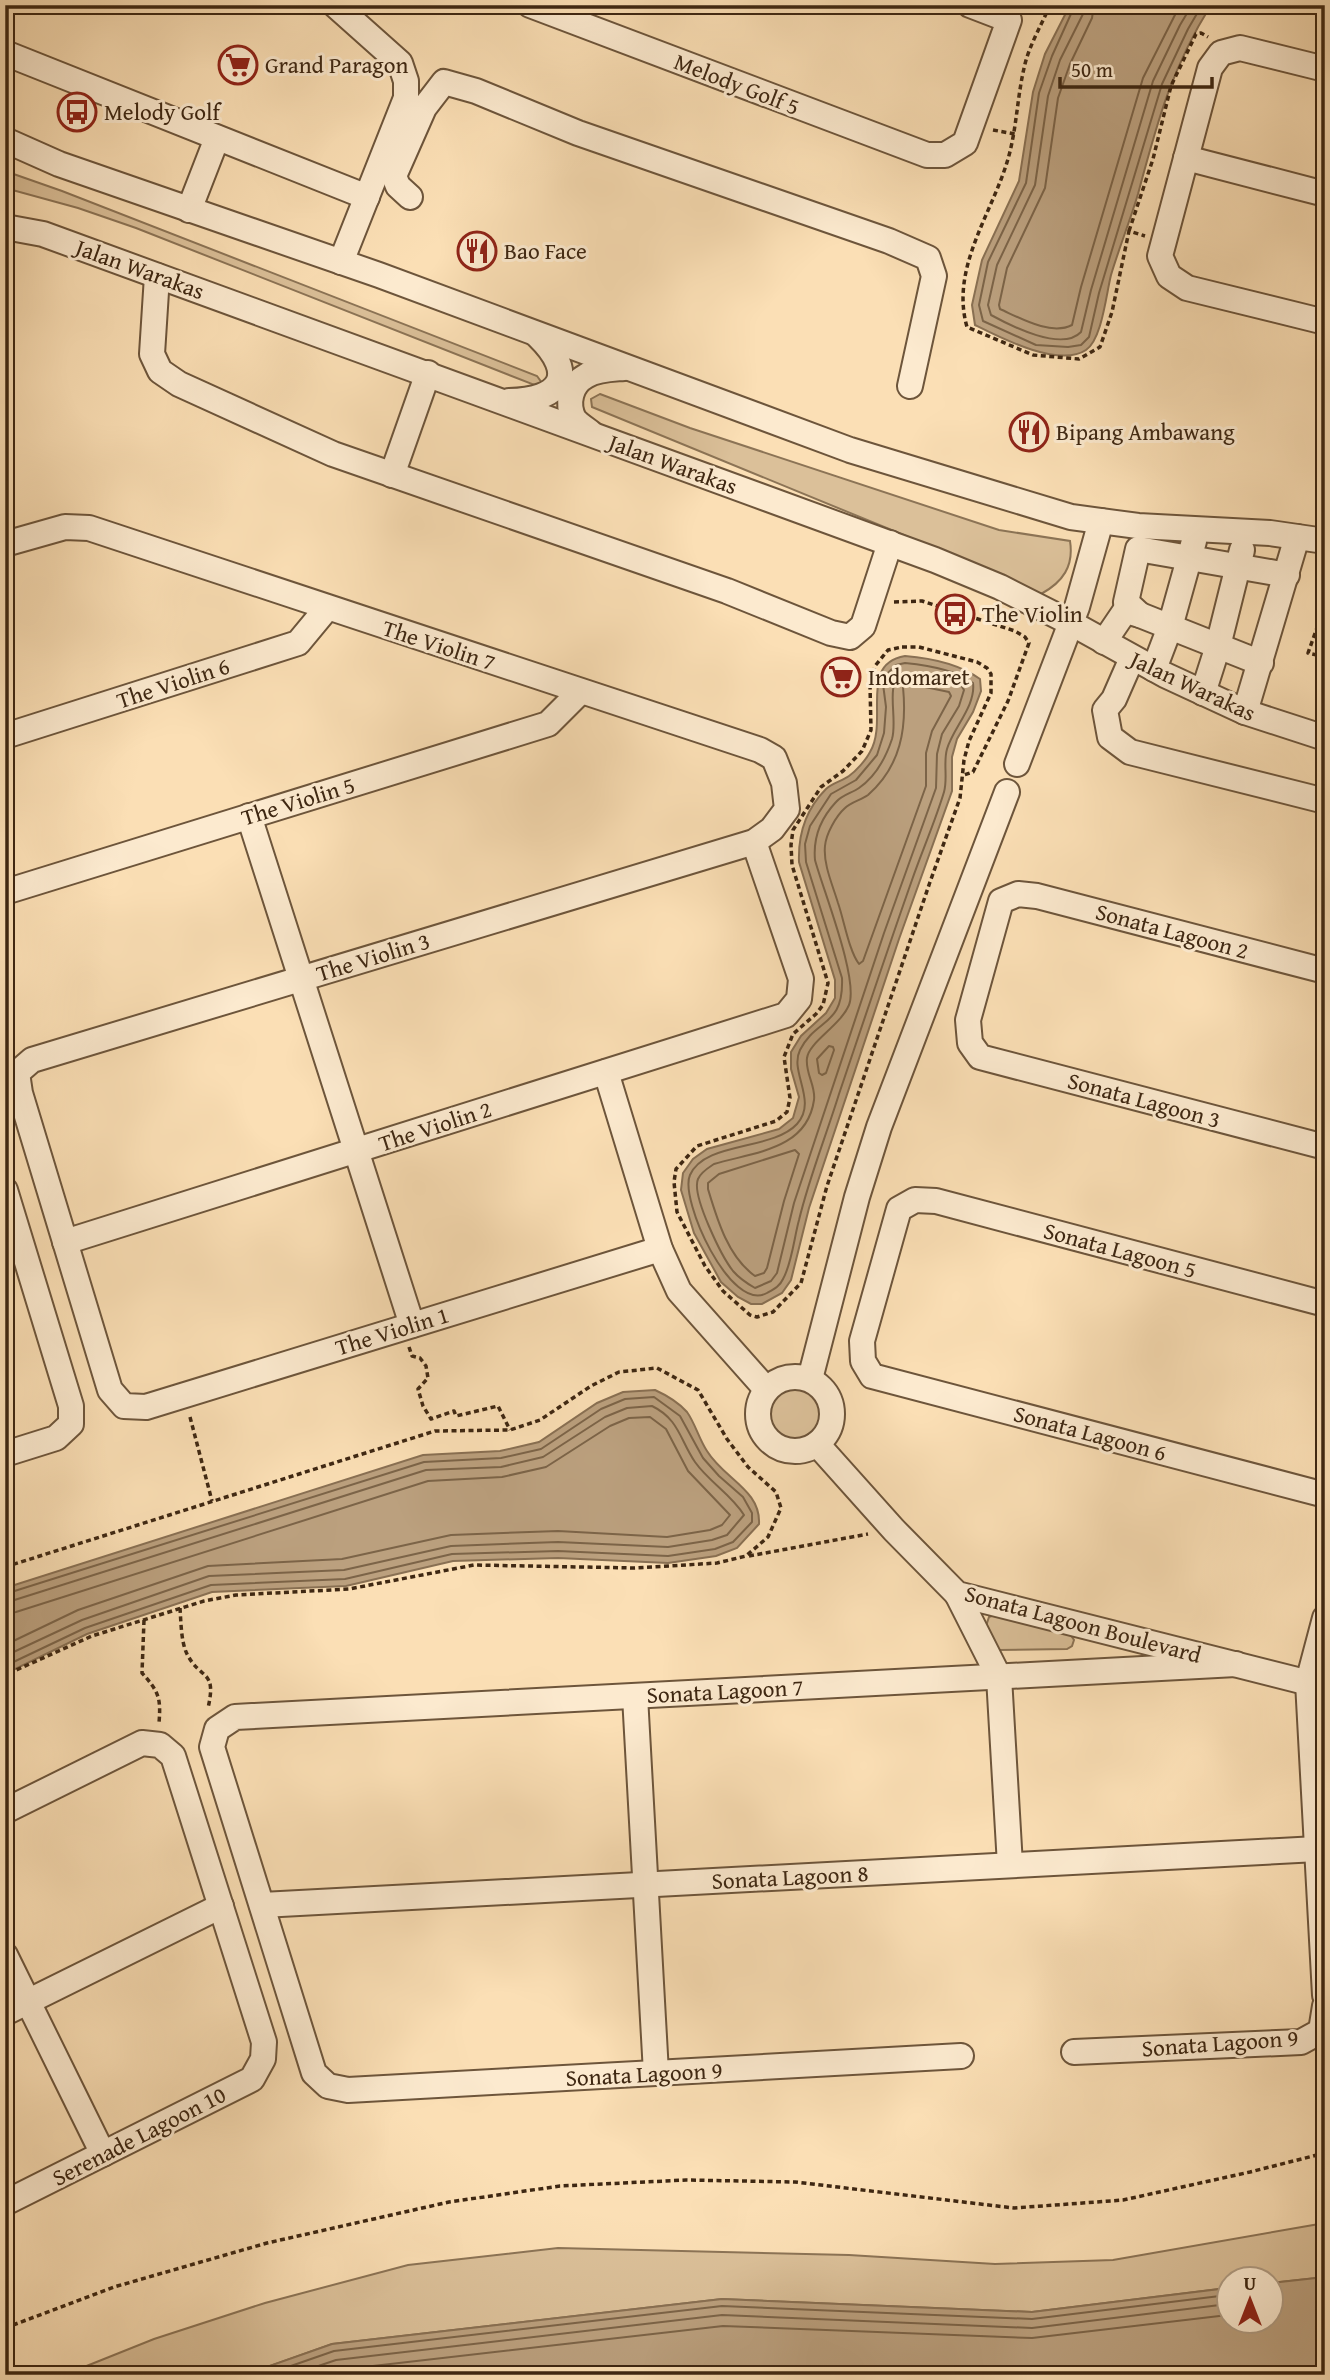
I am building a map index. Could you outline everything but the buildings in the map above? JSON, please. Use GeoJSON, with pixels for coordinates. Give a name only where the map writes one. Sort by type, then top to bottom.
{"type":"FeatureCollection","features":[{"type":"Feature","properties":{"kind":"street"},"geometry":{"type":"LineString","coordinates":[[335,5],[400,63],[406,81],[406,98],[341,262]]}},
{"type":"Feature","properties":{"kind":"street","name":"Melody Golf 5"},"geometry":{"type":"LineString","coordinates":[[530,5],[927,155],[946,155],[965,143],[1011,12]]}},
{"type":"Feature","properties":{"kind":"street"},"geometry":{"type":"LineString","coordinates":[[970,5],[1011,12]]}},
{"type":"Feature","properties":{"kind":"street"},"geometry":{"type":"LineString","coordinates":[[1325,69],[1240,48],[1223,52],[1210,68],[1160,256],[1169,276],[1187,288],[1325,322]]}},
{"type":"Feature","properties":{"kind":"street"},"geometry":{"type":"LineString","coordinates":[[5,53],[367,197]]}},
{"type":"Feature","properties":{"kind":"street"},"geometry":{"type":"LineString","coordinates":[[410,197],[398,186],[394,176],[424,108],[444,82],[578,133],[889,241],[928,258],[934,276],[910,386]]}},
{"type":"Feature","properties":{"kind":"street"},"geometry":{"type":"LineString","coordinates":[[189,210],[218,138]]}},
{"type":"Feature","properties":{"kind":"street"},"geometry":{"type":"LineString","coordinates":[[5,140],[59,164],[341,262],[850,450],[1072,517],[1101,521],[1191,558],[1287,575]]}},
{"type":"Feature","properties":{"kind":"street"},"geometry":{"type":"LineString","coordinates":[[1186,158],[1325,194]]}},
{"type":"Feature","properties":{"kind":"street","name":"Jalan Warakas"},"geometry":{"type":"LineString","coordinates":[[5,227],[44,234],[890,543],[1000,587],[1143,663],[1245,712],[1325,738]]}},
{"type":"Feature","properties":{"kind":"street"},"geometry":{"type":"LineString","coordinates":[[157,276],[152,354],[160,371],[179,384],[333,454],[727,591],[831,633],[850,636],[863,626],[890,543]]}},
{"type":"Feature","properties":{"kind":"street"},"geometry":{"type":"LineString","coordinates":[[503,401],[534,399],[549,394],[556,385],[560,373],[559,361],[535,333]]}},
{"type":"Feature","properties":{"kind":"street"},"geometry":{"type":"LineString","coordinates":[[594,435],[575,421],[571,409],[572,392],[576,383],[588,374],[627,368]]}},
{"type":"Feature","properties":{"kind":"street"},"geometry":{"type":"LineString","coordinates":[[392,475],[428,373]]}},
{"type":"Feature","properties":{"kind":"street"},"geometry":{"type":"LineString","coordinates":[[1017,764],[1071,623],[1101,521]]}},
{"type":"Feature","properties":{"kind":"street","name":"The Violin 7"},"geometry":{"type":"LineString","coordinates":[[5,544],[65,527],[89,528],[760,750],[774,758],[784,783],[787,809],[772,829],[754,842]]}},
{"type":"Feature","properties":{"kind":"street"},"geometry":{"type":"LineString","coordinates":[[1141,538],[1195,530],[1247,532],[1325,541]]}},
{"type":"Feature","properties":{"kind":"street"},"geometry":{"type":"LineString","coordinates":[[1195,530],[1191,558],[1170,627],[1105,710],[1110,737],[1130,752],[1325,801]]}},
{"type":"Feature","properties":{"kind":"street"},"geometry":{"type":"LineString","coordinates":[[1203,693],[1247,532]]}},
{"type":"Feature","properties":{"kind":"street"},"geometry":{"type":"LineString","coordinates":[[1245,712],[1297,537]]}},
{"type":"Feature","properties":{"kind":"street"},"geometry":{"type":"LineString","coordinates":[[1140,615],[1126,602],[1141,538]]}},
{"type":"Feature","properties":{"kind":"street","name":"The Violin 6"},"geometry":{"type":"LineString","coordinates":[[5,736],[298,643],[327,608]]}},
{"type":"Feature","properties":{"kind":"street"},"geometry":{"type":"LineString","coordinates":[[1104,642],[1125,611],[1261,663]]}},
{"type":"Feature","properties":{"kind":"street","name":"The Violin 5"},"geometry":{"type":"LineString","coordinates":[[5,892],[548,724],[580,692]]}},
{"type":"Feature","properties":{"kind":"street"},"geometry":{"type":"LineString","coordinates":[[810,1379],[857,1197],[879,1126],[1007,792]]}},
{"type":"Feature","properties":{"kind":"street"},"geometry":{"type":"LineString","coordinates":[[249,816],[356,1150],[407,1327]]}},
{"type":"Feature","properties":{"kind":"street","name":"The Violin 3"},"geometry":{"type":"LineString","coordinates":[[65,1242],[20,1093],[17,1073],[32,1060],[754,842]]}},
{"type":"Feature","properties":{"kind":"street","name":"The Violin 2"},"geometry":{"type":"LineString","coordinates":[[65,1242],[786,1015],[799,999],[801,979],[754,842]]}},
{"type":"Feature","properties":{"kind":"street","name":"Sonata Lagoon 2"},"geometry":{"type":"LineString","coordinates":[[970,1043],[968,1020],[1001,901],[1018,894],[1037,896],[1325,971]]}},
{"type":"Feature","properties":{"kind":"street","name":"Sonata Lagoon 3"},"geometry":{"type":"LineString","coordinates":[[970,1043],[980,1057],[1325,1147]]}},
{"type":"Feature","properties":{"kind":"street"},"geometry":{"type":"LineString","coordinates":[[606,1072],[660,1249],[679,1291],[766,1389]]}},
{"type":"Feature","properties":{"kind":"street"},"geometry":{"type":"LineString","coordinates":[[5,1190],[15,1256],[71,1406],[71,1423],[56,1438],[5,1454]]}},
{"type":"Feature","properties":{"kind":"street","name":"Sonata Lagoon 5"},"geometry":{"type":"LineString","coordinates":[[863,1362],[862,1341],[899,1209],[915,1200],[936,1201],[1325,1304]]}},
{"type":"Feature","properties":{"kind":"street","name":"The Violin 1"},"geometry":{"type":"LineString","coordinates":[[65,1242],[110,1390],[124,1406],[146,1407],[660,1249]]}},
{"type":"Feature","properties":{"kind":"street","name":"Sonata Lagoon 6"},"geometry":{"type":"LineString","coordinates":[[863,1362],[872,1376],[1325,1495]]}},
{"type":"Feature","properties":{"kind":"street"},"geometry":{"type":"LineString","coordinates":[[794,1376],[810,1379],[823,1388],[831,1402],[833,1418],[828,1433],[817,1444],[801,1451],[782,1449],[767,1439],[758,1423],[758,1405],[766,1389],[779,1379],[794,1376]]}},
{"type":"Feature","properties":{"kind":"street","name":"Sonata Lagoon Boulevard"},"geometry":{"type":"LineString","coordinates":[[817,1444],[894,1530],[957,1594],[1316,1685]]}},
{"type":"Feature","properties":{"kind":"street"},"geometry":{"type":"LineString","coordinates":[[957,1594],[999,1677],[1010,1865]]}},
{"type":"Feature","properties":{"kind":"street"},"geometry":{"type":"LineString","coordinates":[[1325,1618],[1316,1685],[1325,1995]]}},
{"type":"Feature","properties":{"kind":"street","name":"Sonata Lagoon 7"},"geometry":{"type":"LineString","coordinates":[[217,1729],[235,1717],[1236,1664]]}},
{"type":"Feature","properties":{"kind":"street"},"geometry":{"type":"LineString","coordinates":[[635,1696],[656,2073]]}},
{"type":"Feature","properties":{"kind":"street"},"geometry":{"type":"LineString","coordinates":[[217,1729],[212,1746],[262,1905]]}},
{"type":"Feature","properties":{"kind":"street"},"geometry":{"type":"LineString","coordinates":[[5,1811],[142,1743],[160,1745],[173,1756],[220,1906],[5,2013]]}},
{"type":"Feature","properties":{"kind":"street","name":"Sonata Lagoon 8"},"geometry":{"type":"LineString","coordinates":[[262,1905],[1010,1865],[1320,1860]]}},
{"type":"Feature","properties":{"kind":"street","name":"Sonata Lagoon 9"},"geometry":{"type":"LineString","coordinates":[[262,1905],[314,2073],[328,2086],[348,2090],[961,2056]]}},
{"type":"Feature","properties":{"kind":"street","name":"Serenade Lagoon 10"},"geometry":{"type":"LineString","coordinates":[[5,2203],[252,2079],[263,2059],[264,2042],[220,1906]]}},
{"type":"Feature","properties":{"kind":"street"},"geometry":{"type":"LineString","coordinates":[[5,1955],[103,2154]]}},
{"type":"Feature","properties":{"kind":"street","name":"Sonata Lagoon 9"},"geometry":{"type":"LineString","coordinates":[[1074,2052],[1301,2042],[1321,2031],[1325,2006]]}},
{"type":"Feature","properties":{"kind":"path"},"geometry":{"type":"LineString","coordinates":[[1050,5],[1025,62],[1015,134],[1002,179],[971,249],[961,309],[967,327],[1033,355],[1079,359],[1100,347],[1112,312],[1129,230],[1153,159],[1171,86],[1196,34],[1205,34],[1223,52]]}},
{"type":"Feature","properties":{"kind":"path"},"geometry":{"type":"LineString","coordinates":[[1129,230],[1164,243]]}},
{"type":"Feature","properties":{"kind":"path"},"geometry":{"type":"LineString","coordinates":[[869,604],[882,606],[896,601],[922,601],[1015,631],[1029,643],[1008,701],[973,772],[964,775]]}},
{"type":"Feature","properties":{"kind":"path"},"geometry":{"type":"LineString","coordinates":[[1325,611],[1308,653],[1325,657]]}},
{"type":"Feature","properties":{"kind":"path"},"geometry":{"type":"LineString","coordinates":[[919,647],[966,659],[987,668],[991,674],[991,692],[969,741],[964,760],[964,775],[951,827],[827,1186],[801,1283],[772,1312],[757,1317],[750,1315],[723,1291],[710,1275],[680,1219],[675,1201],[676,1169],[697,1146],[776,1121],[787,1112],[790,1098],[784,1057],[793,1034],[823,1005],[828,984],[792,865],[793,830],[821,787],[843,771],[862,751],[867,741],[872,713],[870,685],[875,666],[888,650],[919,647]]}},
{"type":"Feature","properties":{"kind":"path"},"geometry":{"type":"LineString","coordinates":[[407,1327],[412,1356],[421,1358],[426,1366],[428,1378],[418,1390],[431,1419],[454,1411],[456,1416],[498,1406],[510,1430]]}},
{"type":"Feature","properties":{"kind":"path"},"geometry":{"type":"LineString","coordinates":[[5,1567],[435,1431],[510,1430],[540,1420],[619,1372],[657,1368],[698,1390],[727,1439],[748,1467],[776,1492],[781,1508],[768,1537],[747,1556]]}},
{"type":"Feature","properties":{"kind":"path"},"geometry":{"type":"LineString","coordinates":[[184,1395],[212,1501]]}},
{"type":"Feature","properties":{"kind":"path"},"geometry":{"type":"LineString","coordinates":[[5,1675],[92,1636],[180,1608],[236,1595],[349,1589],[474,1565],[635,1568],[717,1563],[894,1530]]}},
{"type":"Feature","properties":{"kind":"path"},"geometry":{"type":"LineString","coordinates":[[180,1608],[185,1652],[210,1680],[212,1694],[206,1719],[217,1729]]}},
{"type":"Feature","properties":{"kind":"path"},"geometry":{"type":"LineString","coordinates":[[144,1620],[142,1673],[157,1689],[161,1705],[160,1745]]}},
{"type":"Feature","properties":{"kind":"path"},"geometry":{"type":"LineString","coordinates":[[5,2328],[114,2287],[267,2243],[449,2202],[560,2186],[686,2179],[795,2182],[1014,2207],[1123,2200],[1325,2153]]}},
{"type":"Feature","properties":{"kind":"shaded area"},"geometry":{"type":"Polygon","coordinates":[[[5,171],[537,376],[542,383],[537,386],[136,228],[78,208],[5,188],[5,171]]]}},
{"type":"Feature","properties":{"kind":"shaded area"},"geometry":{"type":"Polygon","coordinates":[[[600,394],[690,428],[999,530],[1070,541],[1068,566],[1061,579],[1041,594],[1011,579],[592,407],[591,399],[600,394]]]}},
{"type":"Feature","properties":{"kind":"shaded area"},"geometry":{"type":"Polygon","coordinates":[[[796,1387],[806,1389],[814,1395],[820,1403],[820,1423],[814,1431],[806,1437],[796,1439],[786,1437],[778,1431],[772,1423],[770,1413],[772,1403],[778,1395],[786,1389],[796,1387]]]}},
{"type":"Feature","properties":{"kind":"shaded area"},"geometry":{"type":"Polygon","coordinates":[[[997,1614],[1068,1631],[1074,1640],[1072,1646],[1067,1649],[999,1650],[986,1626],[989,1617],[997,1614]]]}},
{"type":"Feature","properties":{"kind":"shaded area"},"geometry":{"type":"Polygon","coordinates":[[[1325,2223],[1325,2277],[1284,2282],[1284,2264],[1214,2264],[1214,2290],[1032,2312],[722,2299],[332,2344],[244,2375],[64,2375],[154,2339],[265,2303],[408,2265],[558,2248],[849,2255],[995,2264],[1113,2260],[1325,2223]]]}},
{"type":"Feature","properties":{"kind":"water"},"geometry":{"type":"Polygon","coordinates":[[[1070,5],[1211,5],[1185,52],[1167,97],[1111,275],[1096,336],[1086,350],[1075,355],[1061,356],[1030,349],[975,325],[972,305],[982,260],[1019,181],[1033,92],[1045,54],[1070,5]]]}},
{"type":"Feature","properties":{"kind":"water"},"geometry":{"type":"Polygon","coordinates":[[[905,656],[934,660],[963,669],[980,679],[981,691],[973,712],[957,739],[952,757],[952,791],[899,939],[809,1208],[791,1280],[782,1293],[762,1304],[751,1304],[721,1282],[694,1233],[681,1190],[683,1173],[693,1159],[707,1149],[779,1129],[793,1118],[799,1097],[791,1069],[791,1052],[801,1036],[826,1013],[835,998],[835,980],[799,862],[802,832],[808,814],[819,797],[828,787],[852,774],[868,755],[875,739],[878,681],[882,670],[891,661],[905,656]]]}},
{"type":"Feature","properties":{"kind":"water"},"geometry":{"type":"Polygon","coordinates":[[[655,1390],[687,1412],[714,1461],[754,1502],[759,1524],[737,1548],[716,1556],[668,1563],[558,1558],[453,1561],[346,1586],[212,1592],[87,1634],[5,1674],[5,1588],[423,1455],[500,1451],[539,1442],[597,1403],[623,1392],[655,1390]]]}},
{"type":"Feature","properties":{"kind":"water"},"geometry":{"type":"Polygon","coordinates":[[[1325,2277],[1325,2375],[244,2375],[332,2344],[722,2299],[1032,2312],[1214,2290],[1214,2334],[1284,2334],[1284,2282],[1325,2277]]]}},
{"type":"Feature","properties":{"kind":"place","name":"Grand Paragon"},"geometry":{"type":"Point","coordinates":[238,65]}},
{"type":"Feature","properties":{"kind":"place","name":"Melody Golf"},"geometry":{"type":"Point","coordinates":[77,112]}},
{"type":"Feature","properties":{"kind":"place","name":"Bao Face"},"geometry":{"type":"Point","coordinates":[477,251]}},
{"type":"Feature","properties":{"kind":"place","name":"Bipang Ambawang"},"geometry":{"type":"Point","coordinates":[1029,432]}},
{"type":"Feature","properties":{"kind":"place","name":"The Violin"},"geometry":{"type":"Point","coordinates":[955,614]}},
{"type":"Feature","properties":{"kind":"place","name":"Indomaret"},"geometry":{"type":"Point","coordinates":[841,677]}}]}
